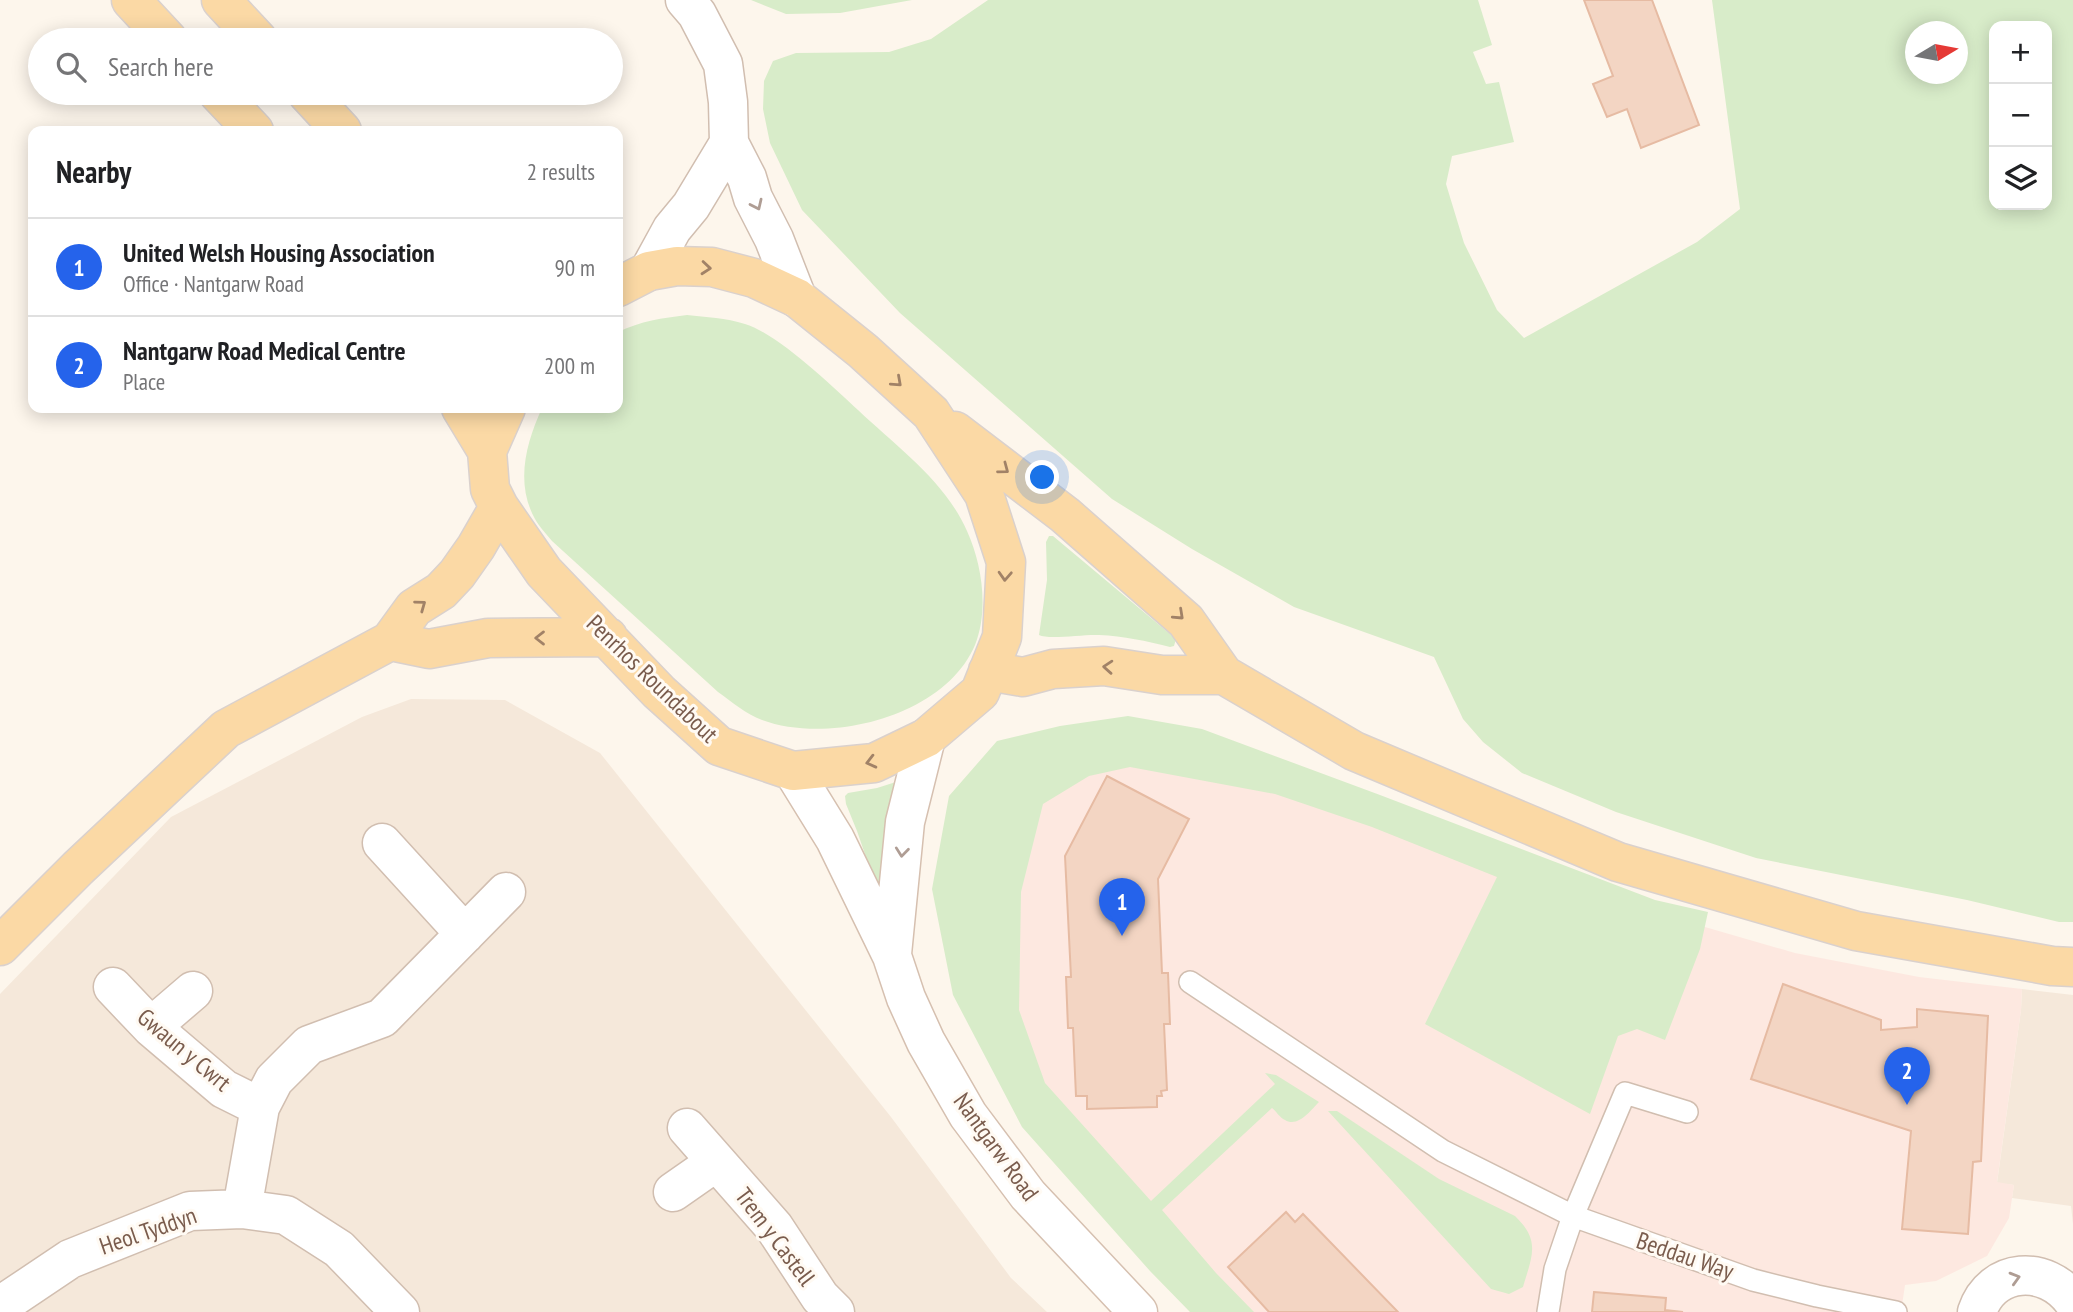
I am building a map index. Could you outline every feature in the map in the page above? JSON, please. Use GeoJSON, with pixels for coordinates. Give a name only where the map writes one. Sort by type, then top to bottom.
{"type":"FeatureCollection","features":[{"type":"Feature","properties":{"kind":"main road"},"geometry":{"type":"LineString","coordinates":[[131,0],[157,28]]}},
{"type":"Feature","properties":{"kind":"main road"},"geometry":{"type":"LineString","coordinates":[[221,0],[247,28]]}},
{"type":"Feature","properties":{"kind":"main road"},"geometry":{"type":"LineString","coordinates":[[229,105],[249,126]]}},
{"type":"Feature","properties":{"kind":"main road"},"geometry":{"type":"LineString","coordinates":[[318,105],[337,126]]}},
{"type":"Feature","properties":{"kind":"main road","name":"Penrhos Roundabout"},"geometry":{"type":"LineString","coordinates":[[486,451],[490,489],[499,507],[544,572],[659,692],[719,746],[793,771],[874,763],[926,738],[980,692],[1002,637],[1006,562],[984,494],[931,413],[863,351],[797,298],[754,278],[712,267],[677,266],[627,281]]}},
{"type":"Feature","properties":{"kind":"main road"},"geometry":{"type":"LineString","coordinates":[[464,413],[486,451]]}},
{"type":"Feature","properties":{"kind":"main road"},"geometry":{"type":"LineString","coordinates":[[486,451],[504,413]]}},
{"type":"Feature","properties":{"kind":"main road"},"geometry":{"type":"LineString","coordinates":[[931,413],[1065,515],[1186,621],[1224,675],[1354,751],[1618,862],[1856,931],[2052,966],[2073,967]]}},
{"type":"Feature","properties":{"kind":"main road"},"geometry":{"type":"LineString","coordinates":[[0,946],[78,868],[226,729],[390,642],[414,608],[441,591],[457,574],[477,547],[499,507]]}},
{"type":"Feature","properties":{"kind":"main road"},"geometry":{"type":"LineString","coordinates":[[390,642],[429,649],[488,638],[608,637]]}},
{"type":"Feature","properties":{"kind":"main road"},"geometry":{"type":"LineString","coordinates":[[989,671],[1023,677],[1053,669],[1104,666],[1162,675],[1224,675]]}},
{"type":"Feature","properties":{"kind":"street"},"geometry":{"type":"LineString","coordinates":[[685,0],[697,14],[723,64],[728,102],[729,143],[774,239],[797,298]]}},
{"type":"Feature","properties":{"kind":"street"},"geometry":{"type":"LineString","coordinates":[[627,281],[691,206],[729,143]]}},
{"type":"Feature","properties":{"kind":"street","name":"Nantgarw Road"},"geometry":{"type":"LineString","coordinates":[[892,957],[905,822],[926,738]]}},
{"type":"Feature","properties":{"kind":"street","name":"Nantgarw Road"},"geometry":{"type":"LineString","coordinates":[[793,771],[835,839],[892,957],[906,998],[926,1042],[968,1115],[1028,1195],[1138,1312]]}},
{"type":"Feature","properties":{"kind":"street"},"geometry":{"type":"LineString","coordinates":[[382,843],[464,934]]}},
{"type":"Feature","properties":{"kind":"street","name":"Gwaun y Cwrt"},"geometry":{"type":"LineString","coordinates":[[242,1209],[260,1107],[274,1080],[309,1045],[382,1018],[506,892]]}},
{"type":"Feature","properties":{"kind":"street","name":"Gwaun y Cwrt"},"geometry":{"type":"LineString","coordinates":[[113,987],[151,1027],[224,1088],[260,1107]]}},
{"type":"Feature","properties":{"kind":"street"},"geometry":{"type":"LineString","coordinates":[[151,1027],[193,992]]}},
{"type":"Feature","properties":{"kind":"street","name":"Trem y Castell"},"geometry":{"type":"LineString","coordinates":[[687,1128],[774,1227],[820,1297],[835,1312]]}},
{"type":"Feature","properties":{"kind":"street"},"geometry":{"type":"LineString","coordinates":[[673,1192],[716,1162]]}},
{"type":"Feature","properties":{"kind":"street","name":"Heol Tyddyn"},"geometry":{"type":"LineString","coordinates":[[0,1306],[70,1259],[190,1211],[242,1209],[286,1215],[339,1249],[400,1312]]}},
{"type":"Feature","properties":{"kind":"street"},"geometry":{"type":"LineString","coordinates":[[1977,1312],[1986,1295],[2000,1283],[2031,1274],[2046,1278],[2065,1290],[2073,1301]]}},
{"type":"Feature","properties":{"kind":"lane","name":"Beddau Way"},"geometry":{"type":"LineString","coordinates":[[1191,982],[1443,1151],[1573,1216],[1753,1280],[1896,1312]]}},
{"type":"Feature","properties":{"kind":"lane"},"geometry":{"type":"LineString","coordinates":[[1548,1312],[1555,1269],[1573,1216],[1625,1093],[1687,1112]]}},
{"type":"Feature","properties":{"kind":"shaded area"},"geometry":{"type":"Polygon","coordinates":[[[411,699],[505,700],[600,753],[891,1117],[1011,1278],[1047,1312],[0,1312],[0,994],[171,817],[362,717],[411,699]]]}},
{"type":"Feature","properties":{"kind":"shaded area"},"geometry":{"type":"Polygon","coordinates":[[[1164,742],[1660,914],[1795,953],[1919,977],[2022,989],[1997,1182],[2014,1185],[2009,1218],[1987,1256],[1936,1281],[1905,1285],[1901,1312],[1190,1312],[1020,1101],[959,800],[1164,742]]]}},
{"type":"Feature","properties":{"kind":"shaded area"},"geometry":{"type":"Polygon","coordinates":[[[2022,989],[2073,995],[2073,1224],[2071,1206],[2012,1198],[2014,1185],[1997,1183],[2022,989]]]}},
{"type":"Feature","properties":{"kind":"green space"},"geometry":{"type":"Polygon","coordinates":[[[751,0],[912,0],[840,13],[786,14],[751,0]]]}},
{"type":"Feature","properties":{"kind":"green space"},"geometry":{"type":"Polygon","coordinates":[[[988,0],[1478,0],[1492,45],[1473,52],[1486,84],[1499,82],[1514,142],[1452,156],[1446,184],[1464,243],[1497,310],[1524,338],[1697,242],[1740,209],[1712,0],[2073,0],[2073,922],[2059,922],[1967,900],[1756,858],[1616,812],[1522,773],[1483,742],[1463,719],[1434,657],[1294,607],[1192,549],[1112,499],[900,313],[802,210],[770,143],[763,109],[764,81],[773,61],[796,53],[889,52],[931,39],[988,0]]]}},
{"type":"Feature","properties":{"kind":"green space"},"geometry":{"type":"Polygon","coordinates":[[[687,315],[723,319],[745,324],[773,338],[820,375],[919,466],[946,496],[967,531],[977,558],[983,602],[975,645],[960,670],[939,690],[912,707],[851,726],[820,729],[789,727],[762,720],[718,692],[552,541],[537,522],[529,505],[524,477],[527,449],[540,413],[623,413],[623,330],[652,320],[687,315]]]}},
{"type":"Feature","properties":{"kind":"green space"},"geometry":{"type":"Polygon","coordinates":[[[1049,536],[1053,536],[1176,639],[1174,646],[1108,636],[1039,635],[1047,580],[1046,542],[1049,536]]]}},
{"type":"Feature","properties":{"kind":"green space"},"geometry":{"type":"Polygon","coordinates":[[[1128,716],[1202,729],[1655,900],[1708,912],[1700,949],[1665,1040],[1637,1029],[1618,1036],[1590,1114],[1425,1024],[1497,877],[1372,827],[1275,794],[1130,767],[1089,776],[1043,804],[1021,892],[1019,1010],[1045,1083],[1151,1201],[1275,1084],[1265,1073],[1276,1075],[1319,1102],[1295,1122],[1283,1119],[1272,1108],[1162,1210],[1254,1312],[1190,1312],[1022,1127],[953,995],[932,889],[949,796],[997,741],[1060,726],[1128,716]]]}},
{"type":"Feature","properties":{"kind":"green space"},"geometry":{"type":"Polygon","coordinates":[[[899,781],[886,889],[876,886],[845,796],[899,781]]]}},
{"type":"Feature","properties":{"kind":"green space"},"geometry":{"type":"Polygon","coordinates":[[[1328,1111],[1337,1111],[1439,1179],[1515,1216],[1528,1233],[1532,1249],[1523,1287],[1509,1294],[1491,1289],[1328,1111]]]}},
{"type":"Feature","properties":{"kind":"building"},"geometry":{"type":"Polygon","coordinates":[[[1584,0],[1652,0],[1699,125],[1641,148],[1627,109],[1607,117],[1593,84],[1613,76],[1584,0]]]}},
{"type":"Feature","properties":{"kind":"building"},"geometry":{"type":"Polygon","coordinates":[[[1107,776],[1189,819],[1158,879],[1162,973],[1168,973],[1170,1024],[1164,1024],[1167,1090],[1161,1091],[1162,1096],[1157,1096],[1157,1107],[1087,1109],[1087,1096],[1076,1096],[1073,1028],[1068,1028],[1066,977],[1071,977],[1065,856],[1107,776]]]}},
{"type":"Feature","properties":{"kind":"building"},"geometry":{"type":"Polygon","coordinates":[[[1783,984],[1881,1020],[1881,1030],[1917,1027],[1917,1009],[1988,1016],[1981,1161],[1973,1162],[1968,1234],[1902,1229],[1911,1131],[1751,1079],[1783,984]]]}},
{"type":"Feature","properties":{"kind":"building"},"geometry":{"type":"Polygon","coordinates":[[[1286,1212],[1295,1222],[1303,1214],[1398,1312],[1269,1312],[1228,1267],[1286,1212]]]}},
{"type":"Feature","properties":{"kind":"building"},"geometry":{"type":"Polygon","coordinates":[[[1594,1292],[1666,1298],[1665,1310],[1683,1312],[1592,1312],[1594,1292]]]}},
{"type":"Feature","properties":{"kind":"place","name":"United Welsh Housing Association"},"geometry":{"type":"Point","coordinates":[1122,936]}},
{"type":"Feature","properties":{"kind":"place","name":"Nantgarw Road Medical Centre"},"geometry":{"type":"Point","coordinates":[1907,1105]}}]}
